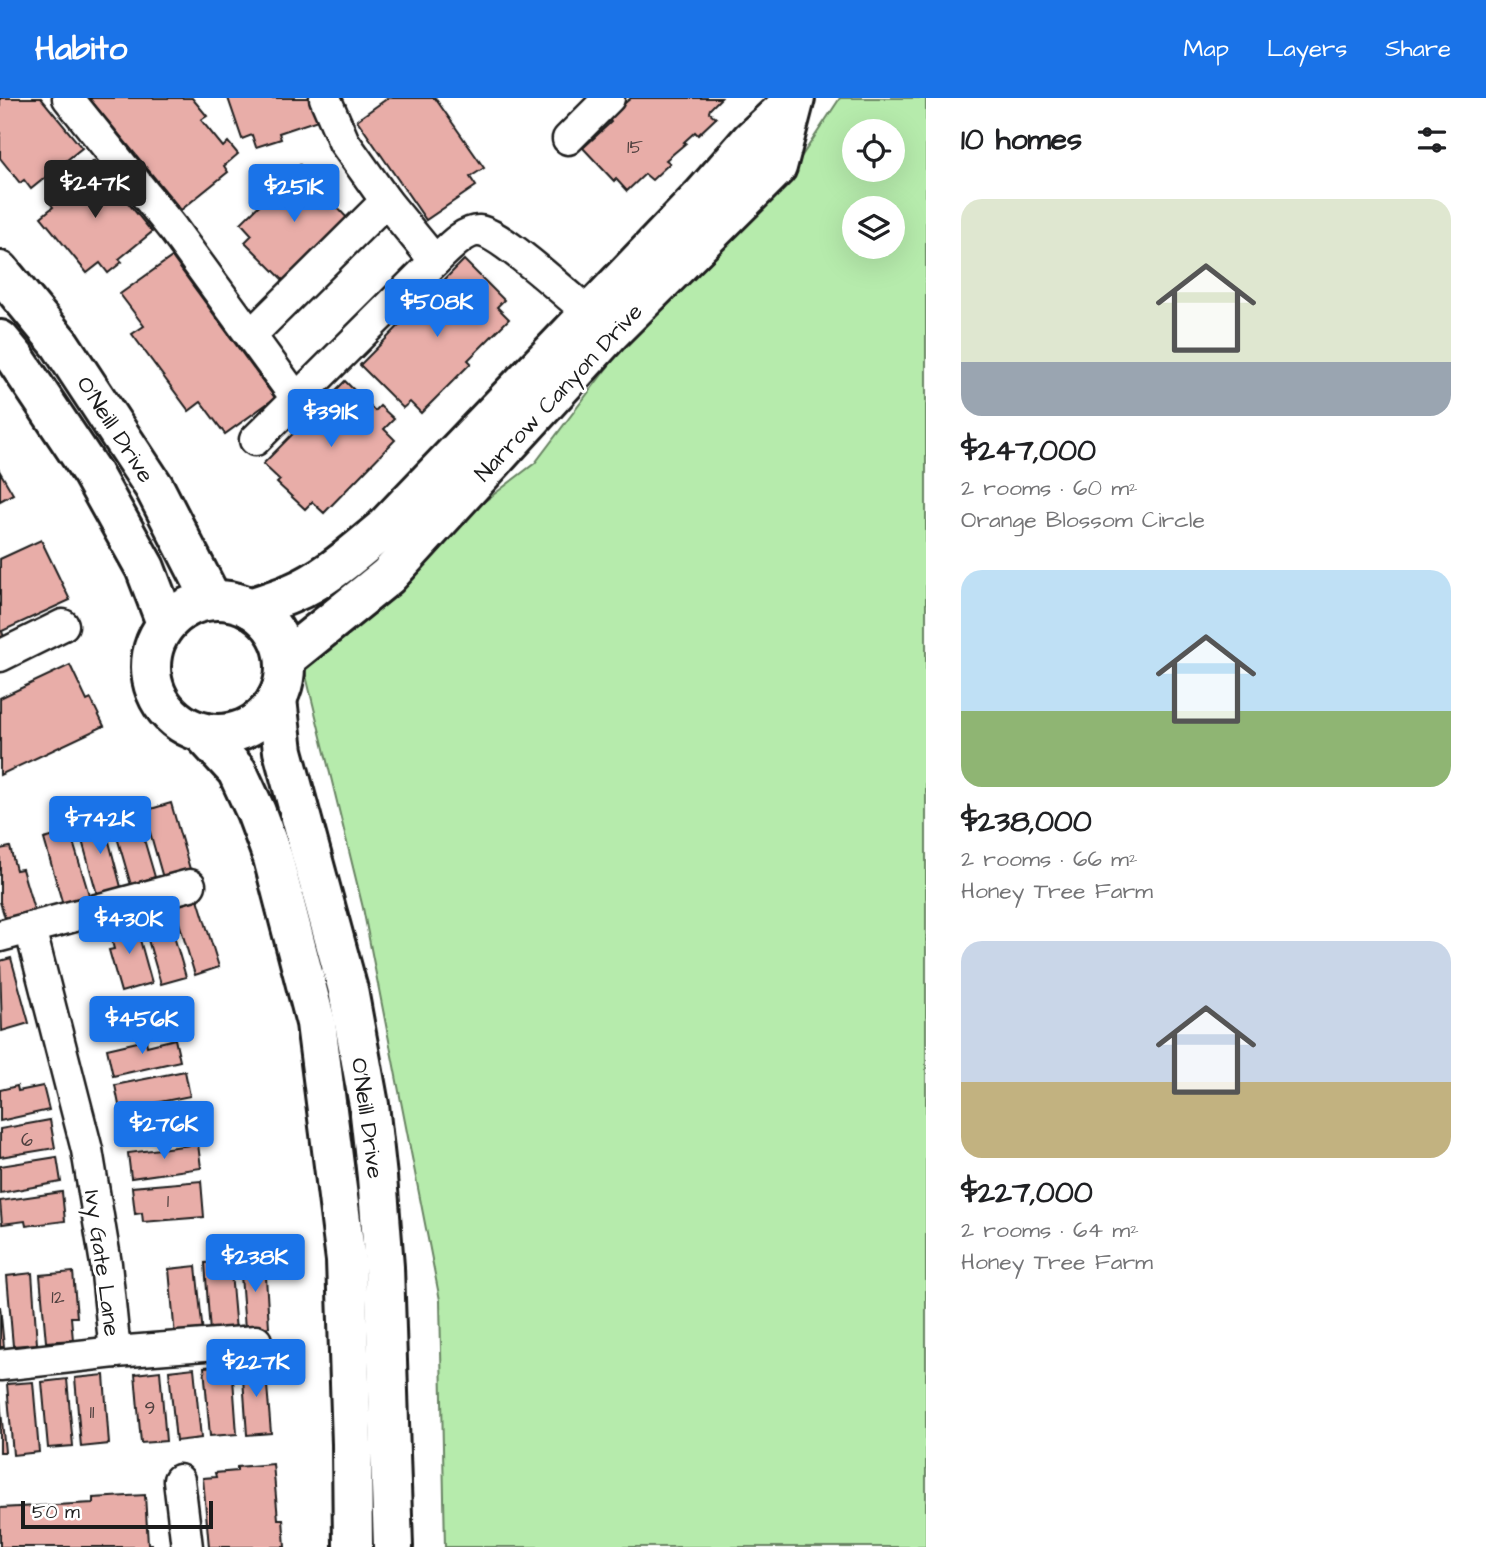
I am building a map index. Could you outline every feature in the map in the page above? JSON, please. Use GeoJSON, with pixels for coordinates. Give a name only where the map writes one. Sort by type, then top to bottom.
{"type":"FeatureCollection","features":[{"type":"Feature","properties":{"kind":"main road","name":"Narrow Canyon Drive"},"geometry":{"type":"LineString","coordinates":[[285,659],[388,576],[600,323],[703,195],[751,140],[795,99]]}},
{"type":"Feature","properties":{"kind":"main road","name":"O'Neill Drive"},"geometry":{"type":"LineString","coordinates":[[0,271],[60,344],[154,486],[212,600]]}},
{"type":"Feature","properties":{"kind":"main road","name":"Narrow Canyon Drive"},"geometry":{"type":"LineString","coordinates":[[250,608],[293,593],[347,559],[383,529],[600,323]]}},
{"type":"Feature","properties":{"kind":"main road","name":"O'Neill Drive"},"geometry":{"type":"LineString","coordinates":[[0,340],[92,473],[145,568],[166,622],[154,643],[150,665],[153,688],[164,708],[181,723],[202,733],[237,771],[273,858],[316,1023],[346,1260],[353,1547]]}},
{"type":"Feature","properties":{"kind":"main road"},"geometry":{"type":"LineString","coordinates":[[166,622],[195,603],[232,601],[250,608],[267,620],[279,638],[285,659]]}},
{"type":"Feature","properties":{"kind":"main road","name":"O'Neill Drive"},"geometry":{"type":"LineString","coordinates":[[285,659],[284,679],[277,699],[283,751],[348,990],[369,1105],[384,1266],[393,1547]]}},
{"type":"Feature","properties":{"kind":"main road"},"geometry":{"type":"LineString","coordinates":[[202,733],[224,734],[246,728],[264,716],[277,699]]}},
{"type":"Feature","properties":{"kind":"street"},"geometry":{"type":"LineString","coordinates":[[68,98],[173,229],[296,398]]}},
{"type":"Feature","properties":{"kind":"street"},"geometry":{"type":"LineString","coordinates":[[325,98],[344,142],[386,201],[435,261]]}},
{"type":"Feature","properties":{"kind":"street"},"geometry":{"type":"LineString","coordinates":[[568,139],[608,98]]}},
{"type":"Feature","properties":{"kind":"street"},"geometry":{"type":"LineString","coordinates":[[251,335],[386,201]]}},
{"type":"Feature","properties":{"kind":"street"},"geometry":{"type":"LineString","coordinates":[[254,440],[435,261],[467,234],[478,230],[489,233],[528,260],[600,323]]}},
{"type":"Feature","properties":{"kind":"street"},"geometry":{"type":"LineString","coordinates":[[0,656],[63,625]]}},
{"type":"Feature","properties":{"kind":"street"},"geometry":{"type":"LineString","coordinates":[[0,936],[190,885]]}},
{"type":"Feature","properties":{"kind":"street","name":"Ivy Gate Lane"},"geometry":{"type":"LineString","coordinates":[[30,928],[87,1150],[106,1264],[115,1352]]}},
{"type":"Feature","properties":{"kind":"street"},"geometry":{"type":"LineString","coordinates":[[0,1365],[115,1352],[256,1341]]}},
{"type":"Feature","properties":{"kind":"street"},"geometry":{"type":"LineString","coordinates":[[179,1480],[187,1547]]}},
{"type":"Feature","properties":{"kind":"green space"},"geometry":{"type":"Polygon","coordinates":[[[840,98],[926,98],[926,1547],[445,1547],[440,1300],[363,908],[298,643],[535,463],[641,323],[776,195],[840,98]]]}},
{"type":"Feature","properties":{"kind":"building"},"geometry":{"type":"Polygon","coordinates":[[[0,98],[41,98],[82,148],[31,189],[24,180],[20,183],[0,158],[0,98]]]}},
{"type":"Feature","properties":{"kind":"building"},"geometry":{"type":"Polygon","coordinates":[[[89,98],[192,98],[207,116],[201,120],[223,147],[228,142],[238,154],[224,166],[228,172],[181,210],[89,98]]]}},
{"type":"Feature","properties":{"kind":"building"},"geometry":{"type":"Polygon","coordinates":[[[228,98],[310,98],[318,120],[279,133],[281,139],[256,147],[252,135],[242,139],[228,98]]]}},
{"type":"Feature","properties":{"kind":"building"},"geometry":{"type":"Polygon","coordinates":[[[388,98],[435,98],[484,168],[470,177],[476,186],[426,220],[357,120],[388,98]]]}},
{"type":"Feature","properties":{"kind":"building"},"geometry":{"type":"Polygon","coordinates":[[[631,98],[721,98],[709,112],[716,118],[698,135],[695,132],[684,142],[686,143],[666,160],[670,163],[652,180],[645,174],[627,191],[583,148],[611,122],[609,119],[613,113],[631,98]]]}},
{"type":"Feature","properties":{"kind":"building"},"geometry":{"type":"Polygon","coordinates":[[[94,161],[152,232],[119,259],[122,262],[108,273],[100,263],[87,273],[41,217],[53,207],[47,199],[94,161]]]}},
{"type":"Feature","properties":{"kind":"building"},"geometry":{"type":"Polygon","coordinates":[[[300,165],[335,200],[332,202],[350,221],[287,284],[245,242],[252,235],[241,223],[300,165]]]}},
{"type":"Feature","properties":{"kind":"building"},"geometry":{"type":"Polygon","coordinates":[[[172,257],[275,398],[225,434],[201,402],[189,411],[132,334],[144,326],[120,294],[172,257]]]}},
{"type":"Feature","properties":{"kind":"building"},"geometry":{"type":"Polygon","coordinates":[[[464,260],[504,300],[497,307],[509,319],[468,360],[471,363],[421,413],[410,402],[403,408],[360,365],[464,260]]]}},
{"type":"Feature","properties":{"kind":"building"},"geometry":{"type":"Polygon","coordinates":[[[345,381],[375,411],[380,406],[394,419],[384,429],[395,440],[324,513],[312,502],[305,509],[277,483],[280,480],[263,464],[345,381]]]}},
{"type":"Feature","properties":{"kind":"building"},"geometry":{"type":"Polygon","coordinates":[[[0,472],[13,494],[0,501],[0,472]]]}},
{"type":"Feature","properties":{"kind":"building"},"geometry":{"type":"Polygon","coordinates":[[[41,540],[70,600],[2,631],[4,638],[0,640],[0,559],[41,540]]]}},
{"type":"Feature","properties":{"kind":"building"},"geometry":{"type":"Polygon","coordinates":[[[70,665],[87,701],[91,699],[104,726],[0,775],[0,698],[70,665]]]}},
{"type":"Feature","properties":{"kind":"building"},"geometry":{"type":"Polygon","coordinates":[[[171,803],[190,869],[163,878],[144,811],[171,803]]]}},
{"type":"Feature","properties":{"kind":"building"},"geometry":{"type":"Polygon","coordinates":[[[136,812],[155,877],[131,885],[112,820],[136,812]]]}},
{"type":"Feature","properties":{"kind":"building"},"geometry":{"type":"Polygon","coordinates":[[[103,819],[121,887],[97,894],[78,826],[103,819]]]}},
{"type":"Feature","properties":{"kind":"building"},"geometry":{"type":"Polygon","coordinates":[[[70,832],[90,898],[63,905],[44,839],[70,832]]]}},
{"type":"Feature","properties":{"kind":"building"},"geometry":{"type":"Polygon","coordinates":[[[10,847],[16,870],[22,869],[35,913],[6,921],[0,902],[0,849],[10,847]]]}},
{"type":"Feature","properties":{"kind":"building"},"geometry":{"type":"Polygon","coordinates":[[[198,899],[219,967],[195,975],[174,906],[198,899]]]}},
{"type":"Feature","properties":{"kind":"building"},"geometry":{"type":"Polygon","coordinates":[[[166,909],[186,977],[161,984],[141,916],[166,909]]]}},
{"type":"Feature","properties":{"kind":"building"},"geometry":{"type":"Polygon","coordinates":[[[134,918],[152,983],[121,992],[109,950],[114,949],[108,926],[134,918]]]}},
{"type":"Feature","properties":{"kind":"building"},"geometry":{"type":"Polygon","coordinates":[[[11,958],[29,1023],[2,1031],[0,961],[11,958]]]}},
{"type":"Feature","properties":{"kind":"building"},"geometry":{"type":"Polygon","coordinates":[[[175,1039],[180,1061],[113,1076],[107,1049],[146,1040],[147,1046],[175,1039]]]}},
{"type":"Feature","properties":{"kind":"building"},"geometry":{"type":"Polygon","coordinates":[[[185,1071],[190,1096],[120,1110],[115,1085],[185,1071]]]}},
{"type":"Feature","properties":{"kind":"building"},"geometry":{"type":"Polygon","coordinates":[[[17,1086],[18,1091],[43,1086],[49,1110],[0,1121],[0,1090],[17,1086]]]}},
{"type":"Feature","properties":{"kind":"building"},"geometry":{"type":"Polygon","coordinates":[[[190,1106],[194,1132],[125,1144],[121,1118],[190,1106]]]}},
{"type":"Feature","properties":{"kind":"building"},"geometry":{"type":"Polygon","coordinates":[[[50,1120],[55,1148],[0,1157],[0,1129],[50,1120]]]}},
{"type":"Feature","properties":{"kind":"building"},"geometry":{"type":"Polygon","coordinates":[[[198,1144],[201,1168],[131,1178],[128,1153],[198,1144]]]}},
{"type":"Feature","properties":{"kind":"building"},"geometry":{"type":"Polygon","coordinates":[[[57,1157],[61,1182],[0,1193],[0,1166],[57,1157]]]}},
{"type":"Feature","properties":{"kind":"building"},"geometry":{"type":"Polygon","coordinates":[[[201,1181],[204,1217],[143,1222],[142,1213],[135,1214],[132,1187],[201,1181]]]}},
{"type":"Feature","properties":{"kind":"building"},"geometry":{"type":"Polygon","coordinates":[[[62,1192],[65,1221],[26,1226],[25,1221],[2,1224],[0,1201],[62,1192]]]}},
{"type":"Feature","properties":{"kind":"building"},"geometry":{"type":"Polygon","coordinates":[[[265,1260],[269,1327],[245,1329],[240,1262],[265,1260]]]}},
{"type":"Feature","properties":{"kind":"building"},"geometry":{"type":"Polygon","coordinates":[[[230,1261],[236,1331],[210,1333],[205,1263],[230,1261]]]}},
{"type":"Feature","properties":{"kind":"building"},"geometry":{"type":"Polygon","coordinates":[[[196,1266],[203,1334],[175,1337],[169,1269],[196,1266]]]}},
{"type":"Feature","properties":{"kind":"building"},"geometry":{"type":"Polygon","coordinates":[[[73,1272],[77,1317],[71,1317],[73,1340],[46,1342],[40,1275],[73,1272]]]}},
{"type":"Feature","properties":{"kind":"building"},"geometry":{"type":"Polygon","coordinates":[[[32,1273],[37,1344],[13,1346],[7,1276],[32,1273]]]}},
{"type":"Feature","properties":{"kind":"building"},"geometry":{"type":"Polygon","coordinates":[[[0,1306],[4,1347],[0,1347],[0,1306]]]}},
{"type":"Feature","properties":{"kind":"building"},"geometry":{"type":"Polygon","coordinates":[[[265,1362],[271,1433],[247,1435],[242,1364],[265,1362]]]}},
{"type":"Feature","properties":{"kind":"building"},"geometry":{"type":"Polygon","coordinates":[[[232,1365],[237,1434],[210,1436],[204,1367],[232,1365]]]}},
{"type":"Feature","properties":{"kind":"building"},"geometry":{"type":"Polygon","coordinates":[[[194,1368],[201,1438],[176,1441],[169,1371],[194,1368]]]}},
{"type":"Feature","properties":{"kind":"building"},"geometry":{"type":"Polygon","coordinates":[[[160,1371],[166,1441],[141,1443],[135,1374],[160,1371]]]}},
{"type":"Feature","properties":{"kind":"building"},"geometry":{"type":"Polygon","coordinates":[[[104,1375],[109,1444],[81,1447],[75,1378],[104,1375]]]}},
{"type":"Feature","properties":{"kind":"building"},"geometry":{"type":"Polygon","coordinates":[[[67,1379],[73,1446],[48,1448],[42,1382],[67,1379]]]}},
{"type":"Feature","properties":{"kind":"building"},"geometry":{"type":"Polygon","coordinates":[[[33,1382],[39,1452],[13,1455],[7,1384],[33,1382]]]}},
{"type":"Feature","properties":{"kind":"building"},"geometry":{"type":"Polygon","coordinates":[[[0,1400],[5,1452],[0,1452],[0,1400]]]}},
{"type":"Feature","properties":{"kind":"building"},"geometry":{"type":"Polygon","coordinates":[[[273,1464],[278,1519],[283,1519],[285,1547],[209,1547],[203,1478],[216,1477],[215,1473],[237,1471],[237,1467],[273,1464]]]}},
{"type":"Feature","properties":{"kind":"building"},"geometry":{"type":"Polygon","coordinates":[[[145,1495],[148,1544],[152,1544],[152,1547],[0,1547],[0,1508],[93,1503],[93,1498],[145,1495]]]}}]}
